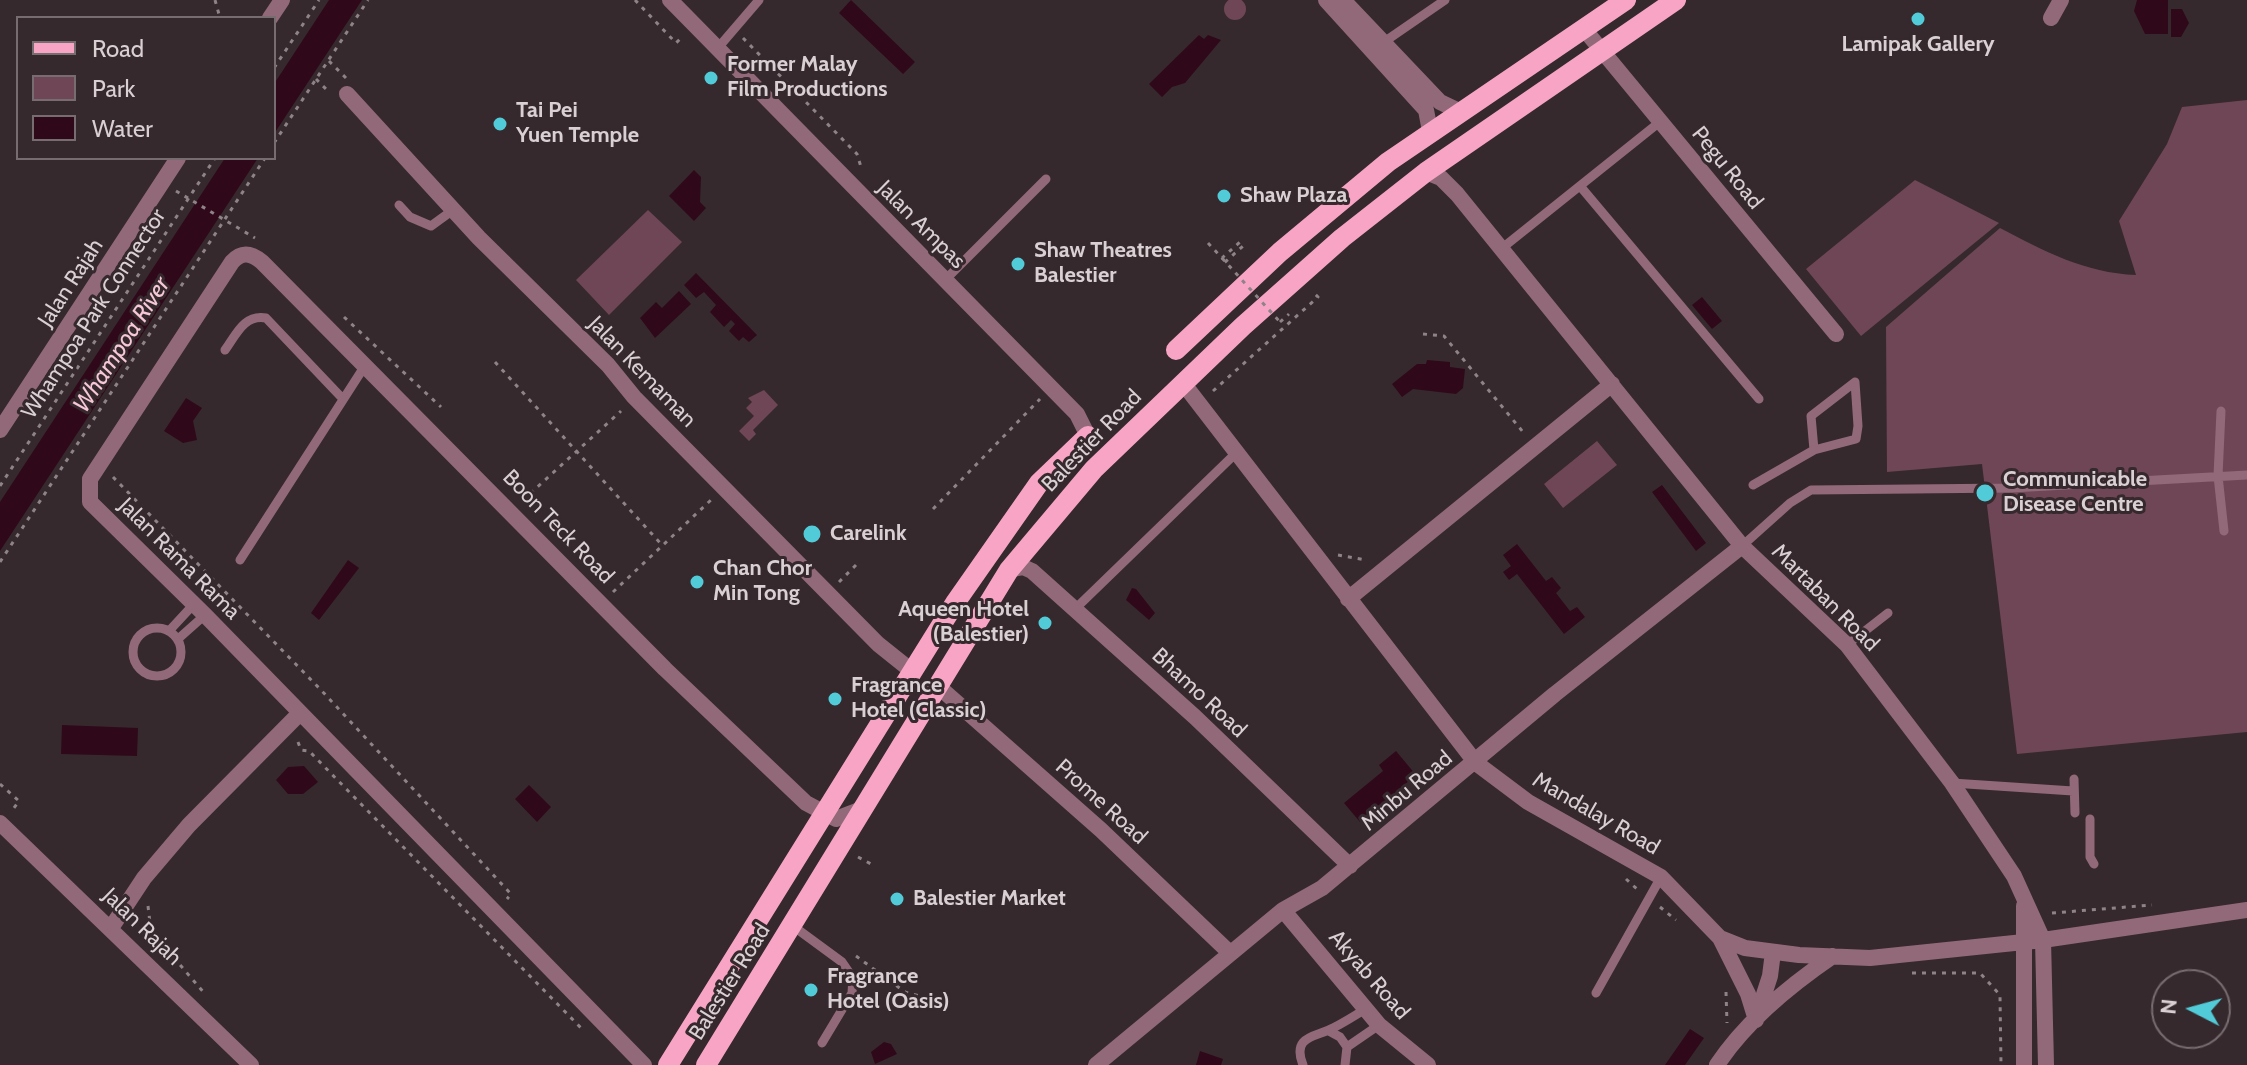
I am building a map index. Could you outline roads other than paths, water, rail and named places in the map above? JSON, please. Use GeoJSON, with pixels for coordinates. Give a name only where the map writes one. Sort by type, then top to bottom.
{"type":"FeatureCollection","features":[{"type":"Feature","properties":{"kind":"main road"},"geometry":{"type":"LineString","coordinates":[[1176,350],[1280,252],[1430,131],[1626,0]]}},
{"type":"Feature","properties":{"kind":"main road","name":"Balestier Road"},"geometry":{"type":"LineString","coordinates":[[706,1065],[1009,570],[1094,469],[1307,268],[1426,172],[1676,0]]}},
{"type":"Feature","properties":{"kind":"main road","name":"Balestier Road"},"geometry":{"type":"LineString","coordinates":[[668,1065],[822,813],[1002,532],[1039,483],[1088,436]]}},
{"type":"Feature","properties":{"kind":"street","name":"Jalan Ampas"},"geometry":{"type":"LineString","coordinates":[[670,0],[1077,414],[1088,436]]}},
{"type":"Feature","properties":{"kind":"street"},"geometry":{"type":"LineString","coordinates":[[1326,0],[1426,110],[1430,131]]}},
{"type":"Feature","properties":{"kind":"street"},"geometry":{"type":"LineString","coordinates":[[1343,0],[1440,102],[1459,111]]}},
{"type":"Feature","properties":{"kind":"street"},"geometry":{"type":"LineString","coordinates":[[2048,0],[2051,18],[2061,0]]}},
{"type":"Feature","properties":{"kind":"street","name":"Pegu Road"},"geometry":{"type":"LineString","coordinates":[[1584,29],[1836,334]]}},
{"type":"Feature","properties":{"kind":"street","name":"Jalan Kemaman"},"geometry":{"type":"LineString","coordinates":[[351,90],[453,210],[878,644],[913,672]]}},
{"type":"Feature","properties":{"kind":"street","name":"Jalan Rajah"},"geometry":{"type":"LineString","coordinates":[[0,430],[177,160]]}},
{"type":"Feature","properties":{"kind":"street","name":"Martaban Road"},"geometry":{"type":"LineString","coordinates":[[1426,172],[1448,183],[1742,546],[1847,645],[1952,783],[2023,892],[2043,940]]}},
{"type":"Feature","properties":{"kind":"street","name":"Boon Teck Road"},"geometry":{"type":"LineString","coordinates":[[232,262],[243,254],[252,254],[262,262],[794,792],[822,813]]}},
{"type":"Feature","properties":{"kind":"street","name":"Jalan Rama Rama"},"geometry":{"type":"LineString","coordinates":[[232,262],[87,486],[90,502],[200,609],[644,1065]]}},
{"type":"Feature","properties":{"kind":"street","name":"Mandalay Road"},"geometry":{"type":"LineString","coordinates":[[1183,383],[1476,763],[1528,802],[1661,877],[1720,938]]}},
{"type":"Feature","properties":{"kind":"street"},"geometry":{"type":"LineString","coordinates":[[1348,599],[1612,384]]}},
{"type":"Feature","properties":{"kind":"street","name":"Minbu Road"},"geometry":{"type":"LineString","coordinates":[[1096,1065],[1283,910],[1322,888],[1350,866],[1555,694],[1742,546]]}},
{"type":"Feature","properties":{"kind":"street","name":"Bhamo Road"},"geometry":{"type":"LineString","coordinates":[[1009,570],[1023,567],[1032,571],[1195,717],[1350,866]]}},
{"type":"Feature","properties":{"kind":"street","name":"Prome Road"},"geometry":{"type":"LineString","coordinates":[[939,687],[1101,830],[1230,953]]}},
{"type":"Feature","properties":{"kind":"street"},"geometry":{"type":"LineString","coordinates":[[111,928],[144,878],[189,825],[300,713]]}},
{"type":"Feature","properties":{"kind":"street"},"geometry":{"type":"LineString","coordinates":[[822,813],[836,819],[862,809]]}},
{"type":"Feature","properties":{"kind":"street","name":"Jalan Rajah"},"geometry":{"type":"LineString","coordinates":[[1,826],[251,1065]]}},
{"type":"Feature","properties":{"kind":"street"},"geometry":{"type":"LineString","coordinates":[[2023,892],[2024,1065]]}},
{"type":"Feature","properties":{"kind":"street","name":"Akyab Road"},"geometry":{"type":"LineString","coordinates":[[1283,910],[1379,1025],[1428,1065]]}},
{"type":"Feature","properties":{"kind":"street"},"geometry":{"type":"LineString","coordinates":[[1720,938],[1773,952],[1870,958],[2043,940],[2109,927],[2247,910]]}},
{"type":"Feature","properties":{"kind":"street"},"geometry":{"type":"LineString","coordinates":[[1720,938],[1748,994],[1756,1020]]}},
{"type":"Feature","properties":{"kind":"street"},"geometry":{"type":"LineString","coordinates":[[2043,940],[2046,1065]]}},
{"type":"Feature","properties":{"kind":"street"},"geometry":{"type":"LineString","coordinates":[[1756,1020],[1770,976],[1773,952]]}},
{"type":"Feature","properties":{"kind":"street"},"geometry":{"type":"LineString","coordinates":[[1717,1065],[1735,1037],[1797,980],[1833,956]]}},
{"type":"Feature","properties":{"kind":"lane"},"geometry":{"type":"LineString","coordinates":[[717,49],[759,0]]}},
{"type":"Feature","properties":{"kind":"lane"},"geometry":{"type":"LineString","coordinates":[[1384,42],[1445,0]]}},
{"type":"Feature","properties":{"kind":"lane"},"geometry":{"type":"LineString","coordinates":[[1501,249],[1661,121]]}},
{"type":"Feature","properties":{"kind":"lane"},"geometry":{"type":"LineString","coordinates":[[945,280],[1046,179]]}},
{"type":"Feature","properties":{"kind":"lane"},"geometry":{"type":"LineString","coordinates":[[1580,186],[1759,399]]}},
{"type":"Feature","properties":{"kind":"lane"},"geometry":{"type":"LineString","coordinates":[[399,205],[410,217],[431,226],[453,210]]}},
{"type":"Feature","properties":{"kind":"lane"},"geometry":{"type":"LineString","coordinates":[[225,350],[245,322],[258,317],[266,318],[343,399]]}},
{"type":"Feature","properties":{"kind":"lane"},"geometry":{"type":"LineString","coordinates":[[240,560],[366,363]]}},
{"type":"Feature","properties":{"kind":"lane"},"geometry":{"type":"LineString","coordinates":[[1753,485],[1814,450],[1856,439],[1858,407],[1855,382],[1811,416],[1814,450]]}},
{"type":"Feature","properties":{"kind":"lane"},"geometry":{"type":"LineString","coordinates":[[2221,411],[2218,476],[2224,531]]}},
{"type":"Feature","properties":{"kind":"lane"},"geometry":{"type":"LineString","coordinates":[[1075,609],[1235,454]]}},
{"type":"Feature","properties":{"kind":"lane"},"geometry":{"type":"LineString","coordinates":[[1742,546],[1790,503],[1811,490],[2101,485],[2247,475]]}},
{"type":"Feature","properties":{"kind":"lane"},"geometry":{"type":"LineString","coordinates":[[169,631],[200,609]]}},
{"type":"Feature","properties":{"kind":"lane"},"geometry":{"type":"LineString","coordinates":[[178,639],[200,609]]}},
{"type":"Feature","properties":{"kind":"lane"},"geometry":{"type":"LineString","coordinates":[[1847,645],[1888,613]]}},
{"type":"Feature","properties":{"kind":"lane"},"geometry":{"type":"LineString","coordinates":[[151,628],[169,631],[178,639],[182,652],[177,666],[165,676],[149,676],[137,666],[133,651],[138,637],[151,628]]}},
{"type":"Feature","properties":{"kind":"lane"},"geometry":{"type":"LineString","coordinates":[[2074,779],[2075,813]]}},
{"type":"Feature","properties":{"kind":"lane"},"geometry":{"type":"LineString","coordinates":[[1952,783],[2073,791]]}},
{"type":"Feature","properties":{"kind":"lane"},"geometry":{"type":"LineString","coordinates":[[2090,819],[2090,857],[2094,864]]}},
{"type":"Feature","properties":{"kind":"lane"},"geometry":{"type":"LineString","coordinates":[[1596,993],[1661,877]]}},
{"type":"Feature","properties":{"kind":"lane"},"geometry":{"type":"LineString","coordinates":[[793,926],[842,962],[853,978],[852,993],[822,1043]]}},
{"type":"Feature","properties":{"kind":"lane"},"geometry":{"type":"LineString","coordinates":[[1329,1031],[1367,1008]]}},
{"type":"Feature","properties":{"kind":"lane"},"geometry":{"type":"LineString","coordinates":[[1347,1047],[1379,1025]]}},
{"type":"Feature","properties":{"kind":"lane"},"geometry":{"type":"LineString","coordinates":[[1303,1065],[1301,1049],[1307,1038],[1317,1031],[1329,1031],[1340,1037],[1347,1047],[1345,1065]]}},
{"type":"Feature","properties":{"kind":"water"},"geometry":{"type":"Polygon","coordinates":[[[329,0],[362,0],[276,131],[276,81],[329,0]]]}},
{"type":"Feature","properties":{"kind":"water"},"geometry":{"type":"Polygon","coordinates":[[[851,0],[915,62],[903,74],[839,13],[851,0]]]}},
{"type":"Feature","properties":{"kind":"water"},"geometry":{"type":"Polygon","coordinates":[[[2137,0],[2168,0],[2168,34],[2145,34],[2134,11],[2137,0]]]}},
{"type":"Feature","properties":{"kind":"water"},"geometry":{"type":"Polygon","coordinates":[[[2171,9],[2182,9],[2189,23],[2181,37],[2171,37],[2171,9]]]}},
{"type":"Feature","properties":{"kind":"water"},"geometry":{"type":"Polygon","coordinates":[[[1199,35],[1204,39],[1208,35],[1221,40],[1185,83],[1172,87],[1162,97],[1149,84],[1199,35]]]}},
{"type":"Feature","properties":{"kind":"water","name":"Whampoa River"},"geometry":{"type":"Polygon","coordinates":[[[224,160],[257,160],[0,551],[0,502],[224,160]]]}},
{"type":"Feature","properties":{"kind":"water"},"geometry":{"type":"Polygon","coordinates":[[[694,170],[701,177],[700,202],[706,208],[694,221],[669,196],[694,170]]]}},
{"type":"Feature","properties":{"kind":"water"},"geometry":{"type":"Polygon","coordinates":[[[696,273],[757,335],[749,342],[743,337],[739,341],[729,331],[735,324],[731,320],[724,327],[710,312],[716,305],[704,292],[696,298],[684,285],[696,273]]]}},
{"type":"Feature","properties":{"kind":"water"},"geometry":{"type":"Polygon","coordinates":[[[679,291],[691,304],[655,338],[640,318],[656,302],[662,308],[679,291]]]}},
{"type":"Feature","properties":{"kind":"water"},"geometry":{"type":"Polygon","coordinates":[[[1702,297],[1722,321],[1712,329],[1692,305],[1702,297]]]}},
{"type":"Feature","properties":{"kind":"water"},"geometry":{"type":"Polygon","coordinates":[[[1427,360],[1450,362],[1450,367],[1465,369],[1463,388],[1456,394],[1413,389],[1402,397],[1392,384],[1417,364],[1426,364],[1427,360]]]}},
{"type":"Feature","properties":{"kind":"water"},"geometry":{"type":"Polygon","coordinates":[[[186,398],[202,408],[193,421],[197,440],[183,443],[164,431],[186,398]]]}},
{"type":"Feature","properties":{"kind":"water"},"geometry":{"type":"Polygon","coordinates":[[[1662,485],[1706,543],[1696,551],[1652,492],[1662,485]]]}},
{"type":"Feature","properties":{"kind":"water"},"geometry":{"type":"Polygon","coordinates":[[[1517,544],[1546,581],[1552,577],[1561,588],[1556,593],[1570,611],[1577,607],[1585,617],[1564,634],[1517,574],[1509,580],[1503,572],[1511,566],[1503,555],[1517,544]]]}},
{"type":"Feature","properties":{"kind":"water"},"geometry":{"type":"Polygon","coordinates":[[[348,560],[359,568],[319,620],[311,613],[348,560]]]}},
{"type":"Feature","properties":{"kind":"water"},"geometry":{"type":"Polygon","coordinates":[[[1132,588],[1155,613],[1149,620],[1126,600],[1132,588]]]}},
{"type":"Feature","properties":{"kind":"water"},"geometry":{"type":"Polygon","coordinates":[[[62,725],[138,728],[137,756],[61,754],[62,725]]]}},
{"type":"Feature","properties":{"kind":"water"},"geometry":{"type":"Polygon","coordinates":[[[1396,751],[1416,775],[1360,822],[1344,803],[1383,771],[1379,765],[1396,751]]]}},
{"type":"Feature","properties":{"kind":"water"},"geometry":{"type":"Polygon","coordinates":[[[304,766],[318,782],[303,794],[288,794],[276,780],[288,767],[304,766]]]}},
{"type":"Feature","properties":{"kind":"water"},"geometry":{"type":"Polygon","coordinates":[[[529,785],[551,807],[537,822],[515,799],[529,785]]]}},
{"type":"Feature","properties":{"kind":"water"},"geometry":{"type":"Polygon","coordinates":[[[1690,1029],[1704,1038],[1685,1065],[1665,1065],[1690,1029]]]}},
{"type":"Feature","properties":{"kind":"water"},"geometry":{"type":"Polygon","coordinates":[[[884,1042],[891,1044],[897,1054],[875,1064],[871,1052],[884,1042]]]}},
{"type":"Feature","properties":{"kind":"water"},"geometry":{"type":"Polygon","coordinates":[[[1200,1051],[1223,1059],[1221,1065],[1196,1065],[1200,1051]]]}},
{"type":"Feature","properties":{"kind":"place","name":"Lamipak Gallery"},"geometry":{"type":"Point","coordinates":[1918,19]}},
{"type":"Feature","properties":{"kind":"place","name":"Former Malay Film Productions"},"geometry":{"type":"Point","coordinates":[711,78]}},
{"type":"Feature","properties":{"kind":"place","name":"Tai Pei Yuen Temple"},"geometry":{"type":"Point","coordinates":[500,124]}},
{"type":"Feature","properties":{"kind":"place","name":"Shaw Plaza"},"geometry":{"type":"Point","coordinates":[1224,196]}},
{"type":"Feature","properties":{"kind":"place","name":"Shaw Theatres Balestier"},"geometry":{"type":"Point","coordinates":[1018,264]}},
{"type":"Feature","properties":{"kind":"place","name":"Communicable Disease Centre"},"geometry":{"type":"Point","coordinates":[1985,493]}},
{"type":"Feature","properties":{"kind":"place","name":"Carelink"},"geometry":{"type":"Point","coordinates":[812,534]}},
{"type":"Feature","properties":{"kind":"place","name":"Chan Chor Min Tong"},"geometry":{"type":"Point","coordinates":[697,582]}},
{"type":"Feature","properties":{"kind":"place","name":"Aqueen Hotel (Balestier)"},"geometry":{"type":"Point","coordinates":[1045,623]}},
{"type":"Feature","properties":{"kind":"place","name":"Fragrance Hotel (Classic)"},"geometry":{"type":"Point","coordinates":[835,699]}},
{"type":"Feature","properties":{"kind":"place","name":"Balestier Market"},"geometry":{"type":"Point","coordinates":[897,899]}},
{"type":"Feature","properties":{"kind":"place","name":"Fragrance Hotel (Oasis)"},"geometry":{"type":"Point","coordinates":[811,990]}}]}
